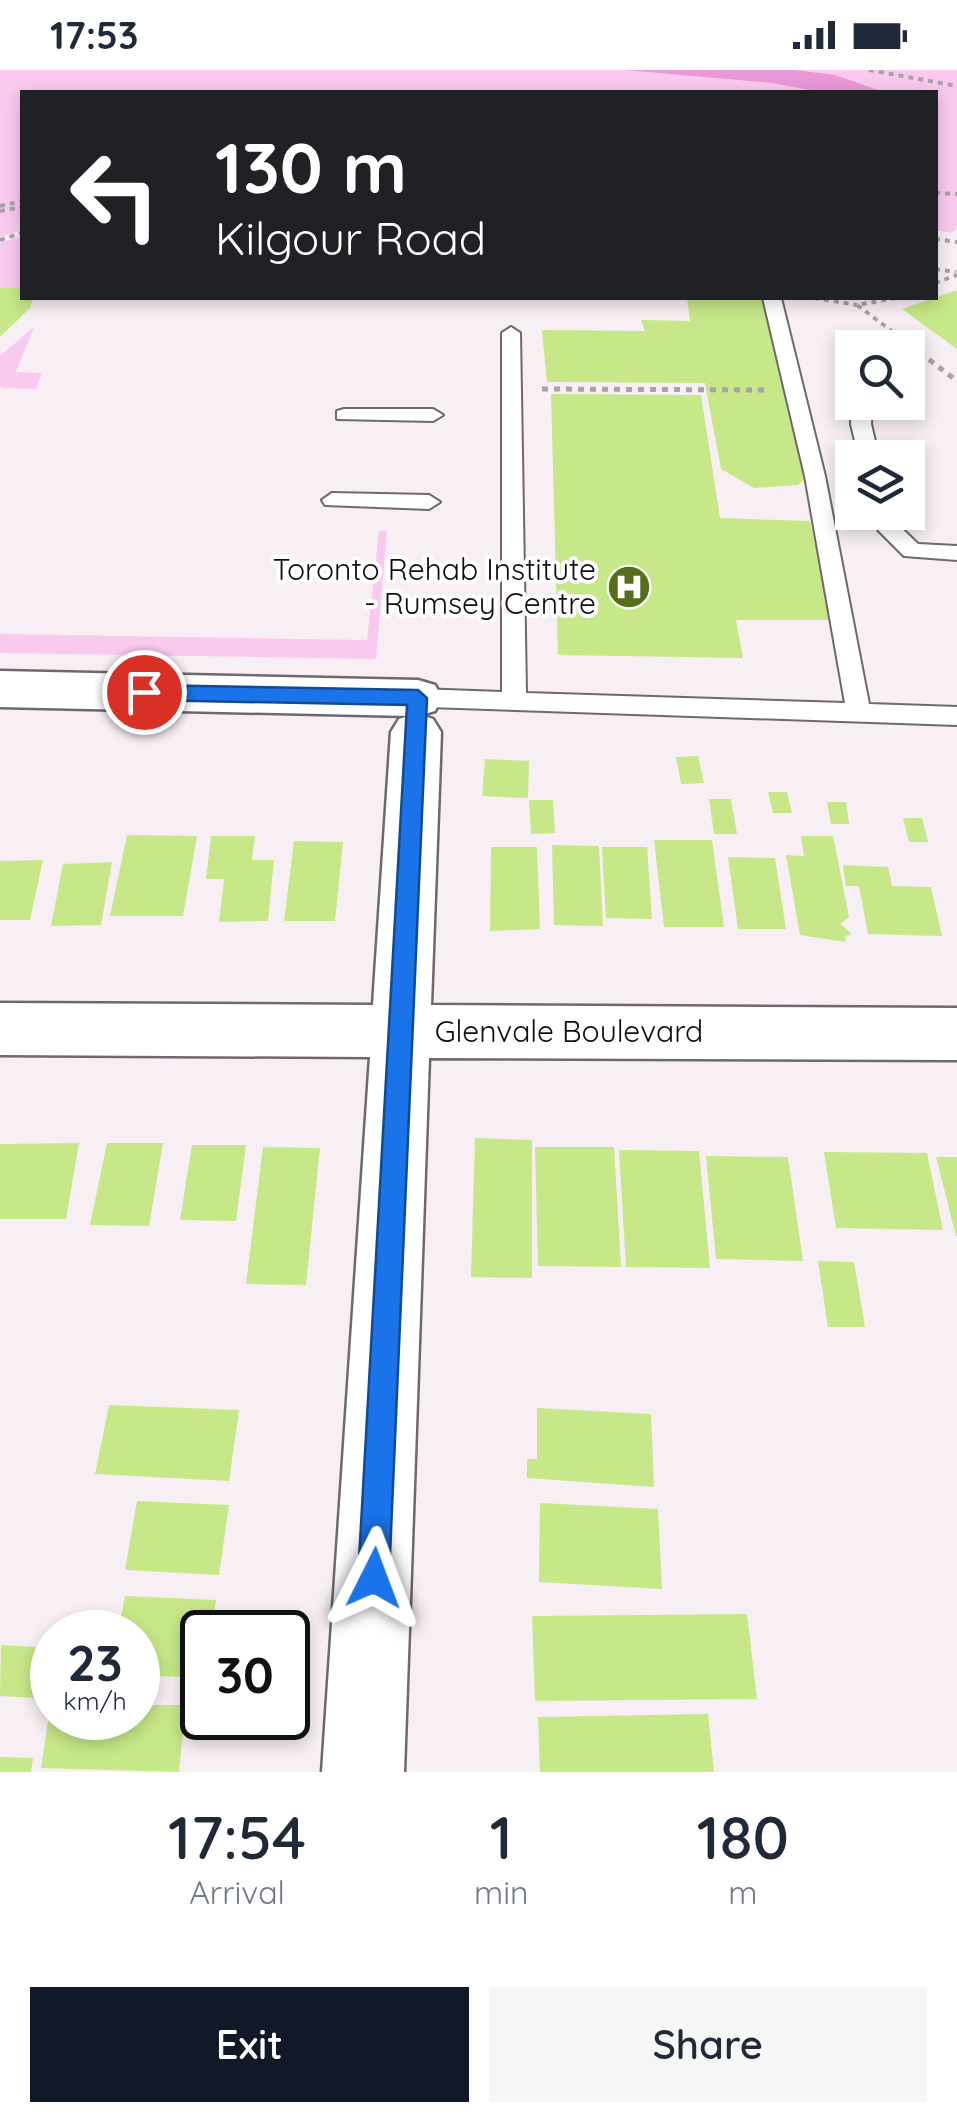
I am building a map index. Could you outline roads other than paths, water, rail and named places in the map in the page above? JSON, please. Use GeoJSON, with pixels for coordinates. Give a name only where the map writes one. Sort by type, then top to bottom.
{"type":"FeatureCollection","features":[{"type":"Feature","properties":{"kind":"street"},"geometry":{"type":"LineString","coordinates":[[0,689],[416,715],[363,1772]]}},
{"type":"Feature","properties":{"kind":"street","name":"Glenvale Boulevard"},"geometry":{"type":"LineString","coordinates":[[0,1029],[957,1034]]}},
{"type":"Feature","properties":{"kind":"lane"},"geometry":{"type":"LineString","coordinates":[[772,300],[814,476],[860,713]]}},
{"type":"Feature","properties":{"kind":"lane"},"geometry":{"type":"LineString","coordinates":[[511,333],[514,701]]}},
{"type":"Feature","properties":{"kind":"lane"},"geometry":{"type":"LineString","coordinates":[[344,415],[433,416]]}},
{"type":"Feature","properties":{"kind":"lane"},"geometry":{"type":"LineString","coordinates":[[332,500],[428,502]]}},
{"type":"Feature","properties":{"kind":"lane"},"geometry":{"type":"LineString","coordinates":[[891,530],[912,551],[957,552]]}},
{"type":"Feature","properties":{"kind":"lane"},"geometry":{"type":"LineString","coordinates":[[416,715],[514,701],[957,716]]}},
{"type":"Feature","properties":{"kind":"place","name":"Toronto Rehab Institute - Rumsey Centre"},"geometry":{"type":"Point","coordinates":[629,587]}}]}
